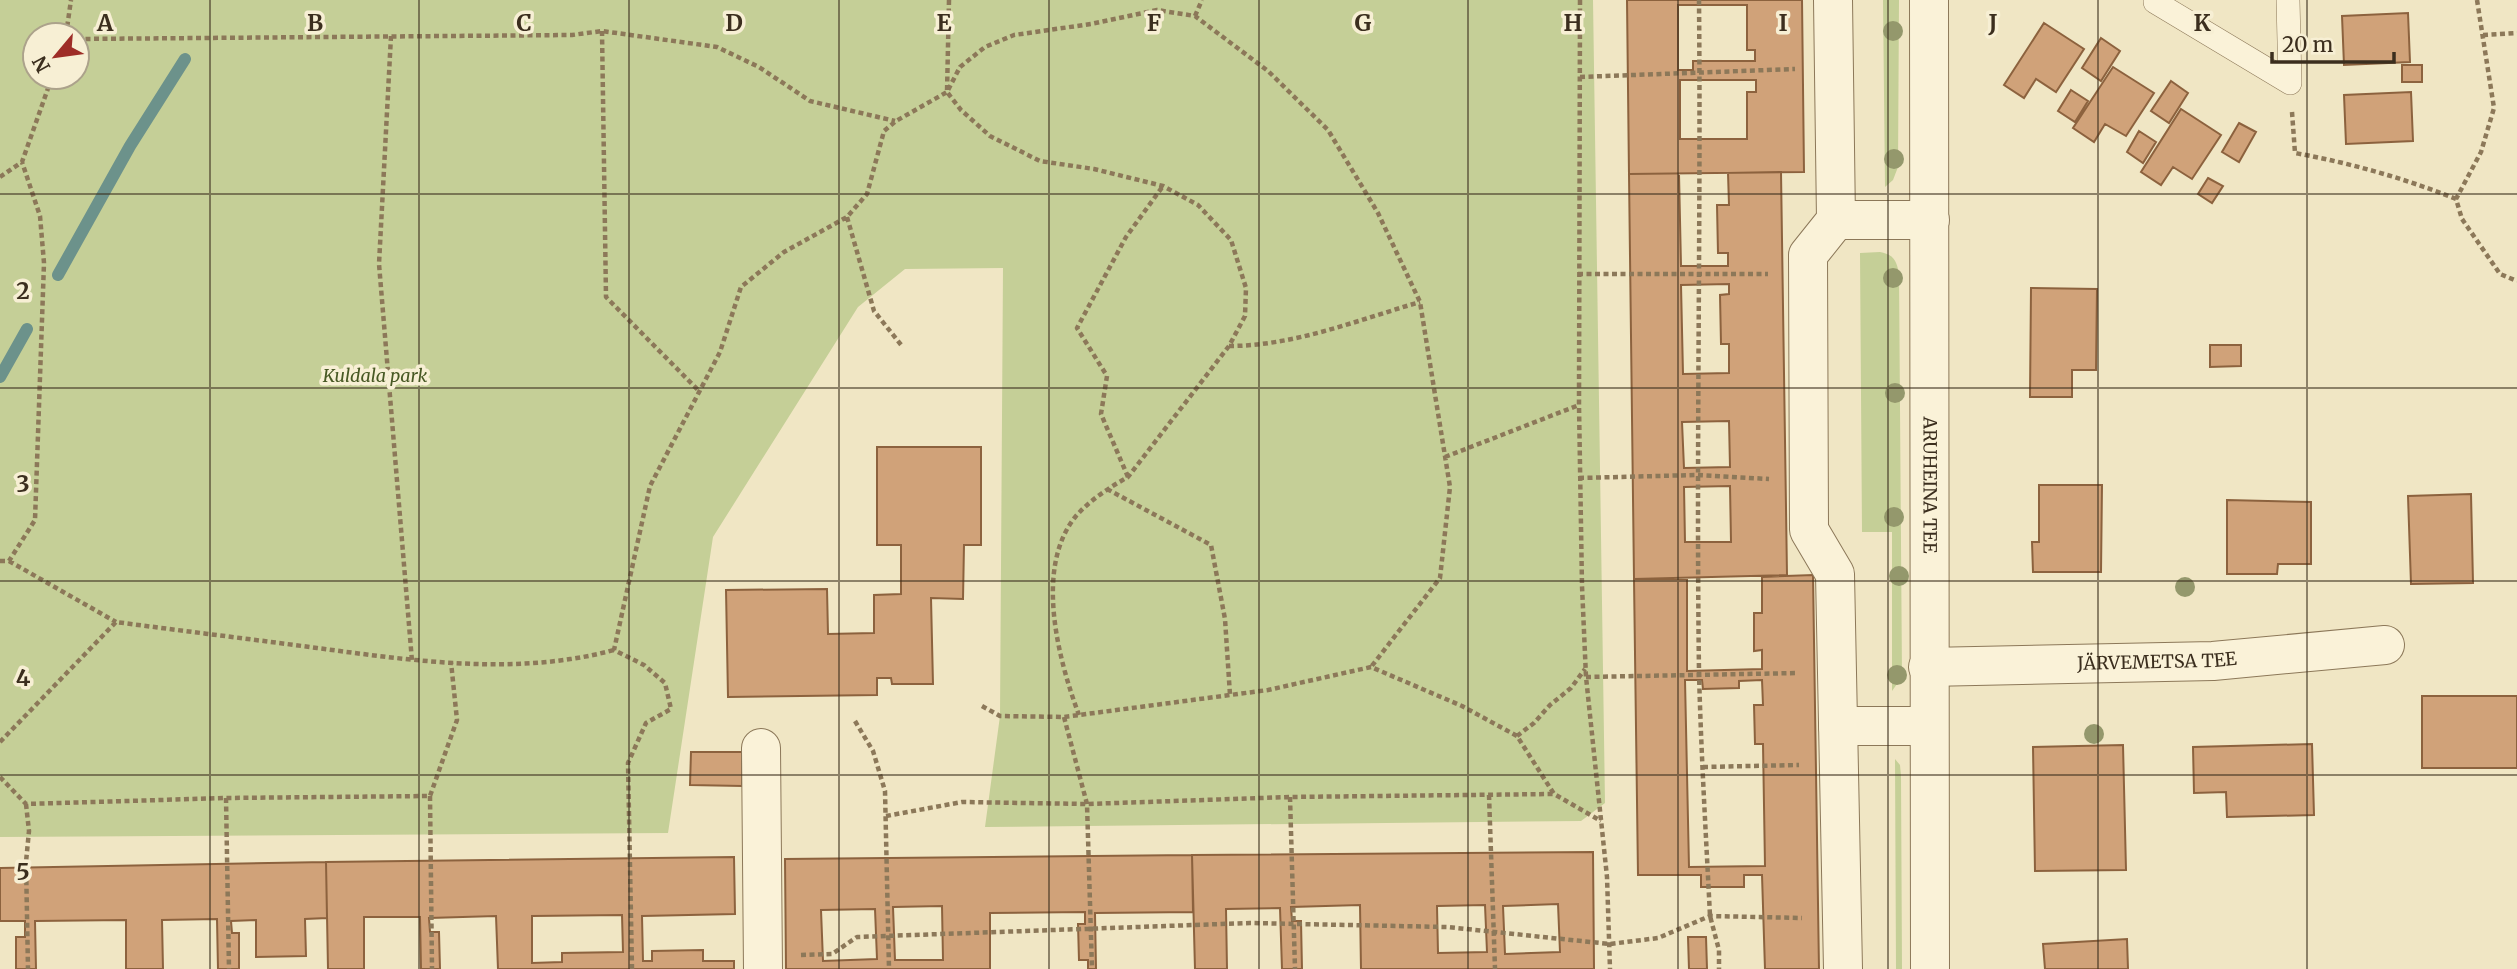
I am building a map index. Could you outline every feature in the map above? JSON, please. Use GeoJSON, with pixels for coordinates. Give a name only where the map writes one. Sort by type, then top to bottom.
{"type":"FeatureCollection","features":[{"type":"Feature","properties":{"kind":"street"},"geometry":{"type":"LineString","coordinates":[[1833,0],[1836,220],[1808,254],[1809,530],[1835,574],[1843,969]]}},
{"type":"Feature","properties":{"kind":"street","name":"ARUHEINA TEE"},"geometry":{"type":"LineString","coordinates":[[1929,0],[1930,969]]}},
{"type":"Feature","properties":{"kind":"street"},"geometry":{"type":"LineString","coordinates":[[1836,220],[1930,220]]}},
{"type":"Feature","properties":{"kind":"street","name":"JÄRVEMETSA TEE"},"geometry":{"type":"LineString","coordinates":[[1928,667],[2213,661],[2385,645]]}},
{"type":"Feature","properties":{"kind":"street"},"geometry":{"type":"LineString","coordinates":[[1838,726],[1929,726]]}},
{"type":"Feature","properties":{"kind":"street"},"geometry":{"type":"LineString","coordinates":[[761,748],[763,963]]}},
{"type":"Feature","properties":{"kind":"lane"},"geometry":{"type":"LineString","coordinates":[[2155,0],[2290,83]]}},
{"type":"Feature","properties":{"kind":"lane"},"geometry":{"type":"LineString","coordinates":[[2288,0],[2290,83]]}},
{"type":"Feature","properties":{"kind":"path"},"geometry":{"type":"LineString","coordinates":[[68,21],[71,0]]}},
{"type":"Feature","properties":{"kind":"path"},"geometry":{"type":"LineString","coordinates":[[949,0],[947,92],[961,110],[990,136],[1040,161],[1094,169],[1163,186],[1198,205],[1231,240],[1246,288],[1245,316],[1229,346],[1128,477],[1107,489],[1077,516],[1064,536],[1054,569],[1053,606],[1069,688],[1079,715]]}},
{"type":"Feature","properties":{"kind":"path"},"geometry":{"type":"LineString","coordinates":[[1195,16],[1202,0]]}},
{"type":"Feature","properties":{"kind":"path"},"geometry":{"type":"LineString","coordinates":[[1580,0],[1579,478],[1586,677],[1602,822],[1610,969]]}},
{"type":"Feature","properties":{"kind":"path"},"geometry":{"type":"LineString","coordinates":[[1699,0],[1699,675],[1710,916],[1719,950],[1719,969]]}},
{"type":"Feature","properties":{"kind":"path"},"geometry":{"type":"LineString","coordinates":[[2477,0],[2494,108],[2481,152],[2456,199],[2462,219],[2500,274],[2517,281]]}},
{"type":"Feature","properties":{"kind":"path"},"geometry":{"type":"LineString","coordinates":[[614,650],[650,486],[720,352],[741,286],[784,252],[847,217],[867,194],[884,131],[895,121],[947,92],[960,67],[985,47],[1014,35],[1091,24],[1157,10],[1195,16],[1268,71],[1328,130],[1378,214],[1420,302],[1450,487],[1440,578],[1371,667]]}},
{"type":"Feature","properties":{"kind":"path"},"geometry":{"type":"LineString","coordinates":[[91,41],[572,35],[602,31],[717,47],[759,67],[810,101],[895,121]]}},
{"type":"Feature","properties":{"kind":"path"},"geometry":{"type":"LineString","coordinates":[[602,31],[606,297],[699,392]]}},
{"type":"Feature","properties":{"kind":"path"},"geometry":{"type":"LineString","coordinates":[[2483,35],[2517,33]]}},
{"type":"Feature","properties":{"kind":"path"},"geometry":{"type":"LineString","coordinates":[[391,36],[379,264],[412,661]]}},
{"type":"Feature","properties":{"kind":"path"},"geometry":{"type":"LineString","coordinates":[[1579,77],[1834,68]]}},
{"type":"Feature","properties":{"kind":"path"},"geometry":{"type":"LineString","coordinates":[[2290,83],[2294,153],[2340,161],[2424,186],[2456,199]]}},
{"type":"Feature","properties":{"kind":"path"},"geometry":{"type":"LineString","coordinates":[[0,177],[22,162],[47,91]]}},
{"type":"Feature","properties":{"kind":"path"},"geometry":{"type":"LineString","coordinates":[[9,561],[35,520],[44,263],[40,216],[22,162]]}},
{"type":"Feature","properties":{"kind":"path"},"geometry":{"type":"LineString","coordinates":[[1128,477],[1101,414],[1107,376],[1077,328],[1126,237],[1163,186]]}},
{"type":"Feature","properties":{"kind":"path"},"geometry":{"type":"LineString","coordinates":[[847,217],[874,311],[902,346]]}},
{"type":"Feature","properties":{"kind":"path"},"geometry":{"type":"LineString","coordinates":[[1578,274],[1808,274]]}},
{"type":"Feature","properties":{"kind":"path"},"geometry":{"type":"LineString","coordinates":[[1229,346],[1285,341],[1420,302]]}},
{"type":"Feature","properties":{"kind":"path"},"geometry":{"type":"LineString","coordinates":[[1445,457],[1578,405]]}},
{"type":"Feature","properties":{"kind":"path"},"geometry":{"type":"LineString","coordinates":[[1579,478],[1698,475],[1809,481]]}},
{"type":"Feature","properties":{"kind":"path"},"geometry":{"type":"LineString","coordinates":[[1107,489],[1212,545],[1225,620],[1230,695]]}},
{"type":"Feature","properties":{"kind":"path"},"geometry":{"type":"LineString","coordinates":[[0,561],[9,561],[116,622],[412,661],[513,664],[580,659],[614,650],[644,665],[665,683],[671,709],[646,723],[628,763],[632,969]]}},
{"type":"Feature","properties":{"kind":"path"},"geometry":{"type":"LineString","coordinates":[[0,742],[116,622]]}},
{"type":"Feature","properties":{"kind":"path"},"geometry":{"type":"LineString","coordinates":[[432,969],[430,796],[457,720],[451,662]]}},
{"type":"Feature","properties":{"kind":"path"},"geometry":{"type":"LineString","coordinates":[[982,706],[1000,716],[1064,717],[1268,690],[1371,667],[1462,706],[1517,736],[1554,794],[1602,822]]}},
{"type":"Feature","properties":{"kind":"path"},"geometry":{"type":"LineString","coordinates":[[1517,736],[1571,688],[1586,668]]}},
{"type":"Feature","properties":{"kind":"path"},"geometry":{"type":"LineString","coordinates":[[1586,677],[1837,673]]}},
{"type":"Feature","properties":{"kind":"path"},"geometry":{"type":"LineString","coordinates":[[1064,717],[1087,804],[1092,969]]}},
{"type":"Feature","properties":{"kind":"path"},"geometry":{"type":"LineString","coordinates":[[855,721],[873,751],[885,791],[889,969]]}},
{"type":"Feature","properties":{"kind":"path"},"geometry":{"type":"LineString","coordinates":[[1703,767],[1839,765]]}},
{"type":"Feature","properties":{"kind":"path"},"geometry":{"type":"LineString","coordinates":[[0,778],[26,804],[29,831],[26,862],[28,969]]}},
{"type":"Feature","properties":{"kind":"path"},"geometry":{"type":"LineString","coordinates":[[886,816],[962,802],[1087,804],[1290,797],[1554,794]]}},
{"type":"Feature","properties":{"kind":"path"},"geometry":{"type":"LineString","coordinates":[[1489,795],[1495,969]]}},
{"type":"Feature","properties":{"kind":"path"},"geometry":{"type":"LineString","coordinates":[[26,804],[430,796]]}},
{"type":"Feature","properties":{"kind":"path"},"geometry":{"type":"LineString","coordinates":[[1290,797],[1295,969]]}},
{"type":"Feature","properties":{"kind":"path"},"geometry":{"type":"LineString","coordinates":[[226,799],[229,969]]}},
{"type":"Feature","properties":{"kind":"path"},"geometry":{"type":"LineString","coordinates":[[763,963],[832,954],[857,937],[1250,923],[1447,928],[1610,944],[1658,938],[1710,916],[1842,919]]}},
{"type":"Feature","properties":{"kind":"green space","name":"Kuldala park"},"geometry":{"type":"Polygon","coordinates":[[[0,0],[1593,0],[1605,803],[1581,821],[985,827],[1000,716],[1003,268],[905,269],[858,307],[713,537],[668,833],[0,837],[0,0]]]}},
{"type":"Feature","properties":{"kind":"green space"},"geometry":{"type":"Polygon","coordinates":[[[1883,0],[1899,0],[1898,167],[1893,180],[1885,187],[1883,0]]]}},
{"type":"Feature","properties":{"kind":"green space"},"geometry":{"type":"Polygon","coordinates":[[[1880,252],[1894,259],[1899,273],[1902,677],[1892,691],[1892,532],[1862,532],[1860,253],[1880,252]]]}},
{"type":"Feature","properties":{"kind":"green space"},"geometry":{"type":"Polygon","coordinates":[[[1895,759],[1900,765],[1901,776],[1902,969],[1896,969],[1895,759]]]}},
{"type":"Feature","properties":{"kind":"building"},"geometry":{"type":"Polygon","coordinates":[[[1627,0],[1802,0],[1804,172],[1629,174],[1627,0]],[[1678,5],[1678,70],[1693,70],[1693,61],[1755,61],[1755,50],[1747,50],[1747,5],[1678,5]],[[1680,80],[1680,139],[1747,139],[1747,92],[1756,92],[1756,80],[1680,80]]]}},
{"type":"Feature","properties":{"kind":"building"},"geometry":{"type":"Polygon","coordinates":[[[2408,13],[2410,62],[2344,65],[2342,16],[2408,13]]]}},
{"type":"Feature","properties":{"kind":"building"},"geometry":{"type":"Polygon","coordinates":[[[2044,23],[2084,49],[2056,92],[2036,79],[2024,98],[2004,85],[2044,23]]]}},
{"type":"Feature","properties":{"kind":"building"},"geometry":{"type":"Polygon","coordinates":[[[2101,38],[2120,51],[2101,81],[2082,68],[2101,38]]]}},
{"type":"Feature","properties":{"kind":"building"},"geometry":{"type":"Polygon","coordinates":[[[2402,65],[2422,65],[2422,82],[2402,82],[2402,65]]]}},
{"type":"Feature","properties":{"kind":"building"},"geometry":{"type":"Polygon","coordinates":[[[2113,67],[2154,93],[2126,136],[2105,124],[2094,142],[2073,128],[2113,67]]]}},
{"type":"Feature","properties":{"kind":"building"},"geometry":{"type":"Polygon","coordinates":[[[2171,81],[2188,93],[2169,123],[2151,111],[2171,81]]]}},
{"type":"Feature","properties":{"kind":"building"},"geometry":{"type":"Polygon","coordinates":[[[2071,90],[2088,101],[2075,122],[2058,111],[2071,90]]]}},
{"type":"Feature","properties":{"kind":"building"},"geometry":{"type":"Polygon","coordinates":[[[2411,92],[2413,141],[2346,144],[2344,95],[2411,92]]]}},
{"type":"Feature","properties":{"kind":"building"},"geometry":{"type":"Polygon","coordinates":[[[2181,109],[2221,135],[2192,179],[2173,167],[2161,185],[2141,172],[2181,109]]]}},
{"type":"Feature","properties":{"kind":"building"},"geometry":{"type":"Polygon","coordinates":[[[2239,123],[2256,132],[2239,162],[2222,152],[2239,123]]]}},
{"type":"Feature","properties":{"kind":"building"},"geometry":{"type":"Polygon","coordinates":[[[2139,131],[2156,142],[2143,163],[2127,152],[2139,131]]]}},
{"type":"Feature","properties":{"kind":"building"},"geometry":{"type":"Polygon","coordinates":[[[1781,172],[1787,575],[1634,579],[1629,174],[1679,174],[1681,266],[1728,266],[1728,253],[1718,253],[1717,205],[1729,205],[1728,173],[1781,172]],[[1729,284],[1681,285],[1683,374],[1729,373],[1729,344],[1721,344],[1720,295],[1729,294],[1729,284]],[[1729,421],[1682,422],[1684,468],[1730,467],[1729,421]],[[1730,486],[1684,487],[1685,542],[1731,542],[1730,486]]]}},
{"type":"Feature","properties":{"kind":"building"},"geometry":{"type":"Polygon","coordinates":[[[2208,178],[2223,186],[2212,203],[2198,194],[2208,178]]]}},
{"type":"Feature","properties":{"kind":"building"},"geometry":{"type":"Polygon","coordinates":[[[2031,288],[2097,289],[2096,370],[2072,370],[2072,397],[2030,397],[2031,288]]]}},
{"type":"Feature","properties":{"kind":"building"},"geometry":{"type":"Polygon","coordinates":[[[2210,345],[2241,345],[2241,366],[2210,367],[2210,345]]]}},
{"type":"Feature","properties":{"kind":"building"},"geometry":{"type":"Polygon","coordinates":[[[877,447],[981,447],[981,545],[964,545],[963,599],[931,598],[933,684],[892,684],[891,678],[877,678],[877,695],[728,697],[726,590],[827,589],[828,634],[874,633],[874,595],[901,594],[901,545],[877,545],[877,447]]]}},
{"type":"Feature","properties":{"kind":"building"},"geometry":{"type":"Polygon","coordinates":[[[2039,485],[2102,485],[2101,572],[2033,572],[2032,542],[2039,542],[2039,485]]]}},
{"type":"Feature","properties":{"kind":"building"},"geometry":{"type":"Polygon","coordinates":[[[2471,494],[2473,583],[2411,584],[2408,496],[2471,494]]]}},
{"type":"Feature","properties":{"kind":"building"},"geometry":{"type":"Polygon","coordinates":[[[2227,500],[2311,502],[2311,564],[2278,564],[2277,574],[2227,574],[2227,500]]]}},
{"type":"Feature","properties":{"kind":"building"},"geometry":{"type":"Polygon","coordinates":[[[1813,575],[1819,969],[1765,969],[1762,875],[1744,875],[1744,887],[1701,887],[1701,875],[1638,875],[1634,579],[1687,579],[1687,671],[1762,669],[1762,650],[1754,651],[1754,613],[1762,613],[1762,577],[1813,575]],[[1685,680],[1689,867],[1765,866],[1763,744],[1755,744],[1754,705],[1763,705],[1762,680],[1739,681],[1739,688],[1703,689],[1702,680],[1685,680]]]}},
{"type":"Feature","properties":{"kind":"building"},"geometry":{"type":"Polygon","coordinates":[[[2422,696],[2517,696],[2517,768],[2422,768],[2422,696]]]}},
{"type":"Feature","properties":{"kind":"building"},"geometry":{"type":"Polygon","coordinates":[[[2312,744],[2314,815],[2227,817],[2226,792],[2194,793],[2193,747],[2312,744]]]}},
{"type":"Feature","properties":{"kind":"building"},"geometry":{"type":"Polygon","coordinates":[[[2123,745],[2126,870],[2035,871],[2033,747],[2123,745]]]}},
{"type":"Feature","properties":{"kind":"building"},"geometry":{"type":"Polygon","coordinates":[[[691,752],[742,752],[742,786],[690,785],[691,752]]]}},
{"type":"Feature","properties":{"kind":"building"},"geometry":{"type":"Polygon","coordinates":[[[1593,852],[1594,969],[1361,969],[1360,905],[1291,907],[1292,921],[1301,921],[1302,969],[1282,969],[1280,908],[1226,909],[1227,969],[1195,969],[1192,855],[1593,852]],[[1558,904],[1503,906],[1505,954],[1560,952],[1558,904]],[[1485,905],[1437,906],[1438,953],[1487,952],[1485,905]]]}},
{"type":"Feature","properties":{"kind":"building"},"geometry":{"type":"Polygon","coordinates":[[[1192,855],[1193,912],[1095,913],[1096,969],[1088,969],[1088,960],[1079,960],[1078,924],[1085,924],[1085,912],[990,913],[990,969],[786,969],[785,859],[1192,855]],[[942,906],[893,907],[895,960],[943,960],[942,906]],[[875,909],[821,910],[823,961],[877,959],[875,909]]]}},
{"type":"Feature","properties":{"kind":"building"},"geometry":{"type":"Polygon","coordinates":[[[734,857],[735,914],[642,916],[643,961],[652,961],[652,951],[703,950],[703,961],[734,961],[734,969],[498,969],[496,916],[429,918],[430,932],[439,932],[440,969],[421,969],[420,917],[364,917],[364,969],[328,969],[326,862],[734,857]],[[622,915],[532,916],[532,963],[562,962],[562,953],[623,952],[622,915]]]}},
{"type":"Feature","properties":{"kind":"building"},"geometry":{"type":"Polygon","coordinates":[[[326,862],[327,918],[305,919],[306,956],[256,957],[256,920],[231,921],[232,933],[239,933],[239,969],[218,969],[217,919],[162,920],[163,969],[126,969],[126,920],[35,921],[36,969],[16,969],[16,937],[25,937],[25,921],[0,921],[0,868],[326,862]]]}},
{"type":"Feature","properties":{"kind":"building"},"geometry":{"type":"Polygon","coordinates":[[[1688,937],[1706,937],[1707,969],[1689,969],[1688,937]]]}},
{"type":"Feature","properties":{"kind":"building"},"geometry":{"type":"Polygon","coordinates":[[[2127,939],[2128,969],[2045,969],[2043,944],[2127,939]]]}},
{"type":"Feature","properties":{"kind":"waterway"},"geometry":{"type":"LineString","coordinates":[[58,275],[130,146],[185,59]]}},
{"type":"Feature","properties":{"kind":"waterway"},"geometry":{"type":"LineString","coordinates":[[0,377],[27,329]]}}]}
